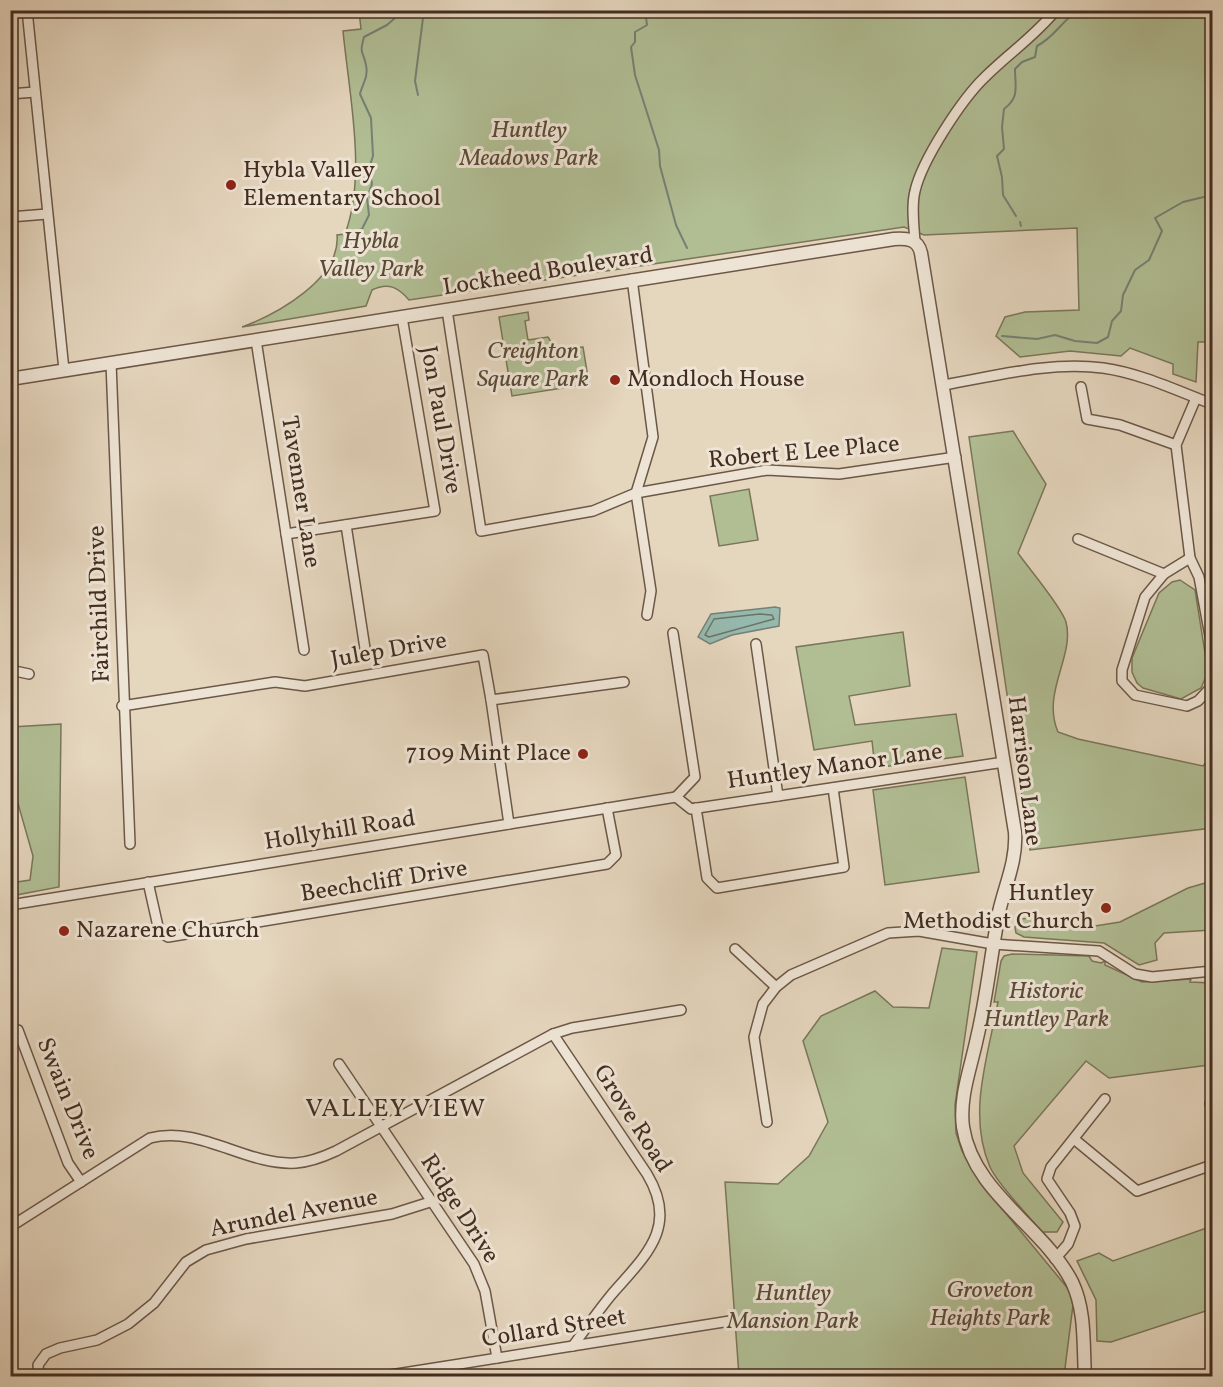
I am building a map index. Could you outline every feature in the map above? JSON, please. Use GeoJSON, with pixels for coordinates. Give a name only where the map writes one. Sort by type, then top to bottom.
{"type":"FeatureCollection","features":[{"type":"Feature","properties":{"kind":"street"},"geometry":{"type":"LineString","coordinates":[[27,10],[64,370]]}},
{"type":"Feature","properties":{"kind":"street"},"geometry":{"type":"LineString","coordinates":[[915,242],[913,207],[918,181],[959,107],[985,76],[1034,34],[1056,10]]}},
{"type":"Feature","properties":{"kind":"street"},"geometry":{"type":"LineString","coordinates":[[10,94],[35,92]]}},
{"type":"Feature","properties":{"kind":"street"},"geometry":{"type":"LineString","coordinates":[[10,217],[47,214]]}},
{"type":"Feature","properties":{"kind":"street","name":"Lockheed Boulevard"},"geometry":{"type":"LineString","coordinates":[[10,379],[894,239],[907,238],[915,242]]}},
{"type":"Feature","properties":{"kind":"street","name":"Harrison Lane"},"geometry":{"type":"LineString","coordinates":[[915,242],[921,254],[944,385],[1016,844],[993,944],[964,1095],[964,1135],[971,1154],[986,1177],[1012,1212],[1055,1259],[1071,1282],[1079,1303],[1084,1377]]}},
{"type":"Feature","properties":{"kind":"street"},"geometry":{"type":"LineString","coordinates":[[632,279],[653,436],[636,494],[651,591],[647,615]]}},
{"type":"Feature","properties":{"kind":"street","name":"Robert E Lee Place"},"geometry":{"type":"LineString","coordinates":[[447,310],[481,531],[593,511],[636,494],[767,470],[839,474],[956,457]]}},
{"type":"Feature","properties":{"kind":"street","name":"Jon Paul Drive"},"geometry":{"type":"LineString","coordinates":[[286,534],[435,511],[402,317]]}},
{"type":"Feature","properties":{"kind":"street","name":"Tavenner Lane"},"geometry":{"type":"LineString","coordinates":[[256,340],[304,650]]}},
{"type":"Feature","properties":{"kind":"street","name":"Fairchild Drive"},"geometry":{"type":"LineString","coordinates":[[111,363],[122,706],[130,844]]}},
{"type":"Feature","properties":{"kind":"street"},"geometry":{"type":"LineString","coordinates":[[944,385],[1052,367],[1076,366],[1119,371],[1212,404]]}},
{"type":"Feature","properties":{"kind":"street"},"geometry":{"type":"LineString","coordinates":[[1081,387],[1087,419],[1120,425],[1176,445]]}},
{"type":"Feature","properties":{"kind":"street"},"geometry":{"type":"LineString","coordinates":[[1196,398],[1176,445],[1190,558],[1199,577],[1212,647]]}},
{"type":"Feature","properties":{"kind":"street"},"geometry":{"type":"LineString","coordinates":[[346,525],[366,655]]}},
{"type":"Feature","properties":{"kind":"street"},"geometry":{"type":"LineString","coordinates":[[1078,539],[1164,574]]}},
{"type":"Feature","properties":{"kind":"street"},"geometry":{"type":"LineString","coordinates":[[1190,558],[1164,574],[1145,597],[1122,670],[1122,681],[1135,695],[1187,706],[1198,701],[1212,686]]}},
{"type":"Feature","properties":{"kind":"street"},"geometry":{"type":"LineString","coordinates":[[673,633],[695,777],[676,797]]}},
{"type":"Feature","properties":{"kind":"street"},"geometry":{"type":"LineString","coordinates":[[756,644],[778,796]]}},
{"type":"Feature","properties":{"kind":"street","name":"Julep Drive"},"geometry":{"type":"LineString","coordinates":[[122,706],[275,682],[305,686],[483,655],[491,700]]}},
{"type":"Feature","properties":{"kind":"street"},"geometry":{"type":"LineString","coordinates":[[10,670],[29,674]]}},
{"type":"Feature","properties":{"kind":"street"},"geometry":{"type":"LineString","coordinates":[[509,824],[491,700],[624,682]]}},
{"type":"Feature","properties":{"kind":"street","name":"Huntley Manor Lane"},"geometry":{"type":"LineString","coordinates":[[676,797],[691,809],[1004,762]]}},
{"type":"Feature","properties":{"kind":"street"},"geometry":{"type":"LineString","coordinates":[[696,808],[707,878],[717,888],[844,867],[833,788]]}},
{"type":"Feature","properties":{"kind":"street","name":"Hollyhill Road"},"geometry":{"type":"LineString","coordinates":[[10,904],[676,797]]}},
{"type":"Feature","properties":{"kind":"street","name":"Beechcliff Drive"},"geometry":{"type":"LineString","coordinates":[[148,882],[159,931],[168,937],[608,864],[616,855],[607,808]]}},
{"type":"Feature","properties":{"kind":"street"},"geometry":{"type":"LineString","coordinates":[[767,1122],[754,1037],[759,1011],[776,987],[791,975],[888,933],[919,930],[993,944],[1099,951],[1136,974],[1152,977],[1212,971]]}},
{"type":"Feature","properties":{"kind":"street"},"geometry":{"type":"LineString","coordinates":[[735,949],[776,987]]}},
{"type":"Feature","properties":{"kind":"street"},"geometry":{"type":"LineString","coordinates":[[10,1227],[141,1143],[161,1136],[185,1136],[268,1161],[294,1164],[319,1159],[553,1034],[572,1028],[681,1010]]}},
{"type":"Feature","properties":{"kind":"street","name":"Swain Drive"},"geometry":{"type":"LineString","coordinates":[[18,1030],[68,1163],[81,1182]]}},
{"type":"Feature","properties":{"kind":"street","name":"Grove Road"},"geometry":{"type":"LineString","coordinates":[[553,1034],[647,1174],[655,1189],[660,1208],[660,1223],[653,1245],[598,1310],[573,1346]]}},
{"type":"Feature","properties":{"kind":"street","name":"Ridge Drive"},"geometry":{"type":"LineString","coordinates":[[339,1064],[481,1276],[496,1358]]}},
{"type":"Feature","properties":{"kind":"street"},"geometry":{"type":"LineString","coordinates":[[1055,1259],[1068,1244],[1075,1226],[1070,1213],[1047,1179],[1051,1167],[1105,1099]]}},
{"type":"Feature","properties":{"kind":"street"},"geometry":{"type":"LineString","coordinates":[[1074,1139],[1137,1191],[1212,1165]]}},
{"type":"Feature","properties":{"kind":"street","name":"Arundel Avenue"},"geometry":{"type":"LineString","coordinates":[[39,1377],[38,1365],[46,1353],[97,1340],[128,1324],[154,1303],[186,1262],[206,1250],[246,1239],[392,1214],[430,1202]]}},
{"type":"Feature","properties":{"kind":"street","name":"Collard Street"},"geometry":{"type":"LineString","coordinates":[[384,1377],[730,1321]]}},
{"type":"Feature","properties":{"kind":"green space","name":"Huntley Meadows Park"},"geometry":{"type":"Polygon","coordinates":[[[359,11],[1212,11],[1212,342],[1198,342],[1196,382],[1173,374],[1173,364],[1130,348],[1121,356],[1070,351],[1020,357],[996,336],[1005,317],[1025,312],[1079,310],[1077,228],[924,235],[904,227],[409,300],[397,289],[383,286],[372,290],[366,306],[242,327],[272,313],[304,293],[329,266],[336,251],[337,235],[345,234],[355,186],[356,160],[343,31],[361,29],[359,11]]]}},
{"type":"Feature","properties":{"kind":"green space","name":"Creighton Square Park"},"geometry":{"type":"Polygon","coordinates":[[[528,312],[529,320],[525,321],[528,340],[548,337],[560,356],[570,355],[573,348],[583,347],[589,384],[512,396],[499,317],[528,312]]]}},
{"type":"Feature","properties":{"kind":"green space"},"geometry":{"type":"Polygon","coordinates":[[[1013,431],[1046,484],[1018,553],[1052,597],[1066,622],[1068,635],[1066,648],[1053,703],[1058,732],[1078,739],[1203,766],[1212,755],[1212,828],[1030,850],[969,437],[1013,431]]]}},
{"type":"Feature","properties":{"kind":"green space"},"geometry":{"type":"Polygon","coordinates":[[[749,489],[758,540],[719,546],[710,496],[749,489]]]}},
{"type":"Feature","properties":{"kind":"green space"},"geometry":{"type":"Polygon","coordinates":[[[1180,580],[1195,590],[1208,672],[1201,688],[1181,699],[1143,688],[1137,683],[1132,672],[1132,658],[1159,593],[1172,582],[1180,580]]]}},
{"type":"Feature","properties":{"kind":"green space"},"geometry":{"type":"Polygon","coordinates":[[[903,632],[910,686],[849,696],[855,725],[956,714],[963,756],[875,768],[872,741],[814,750],[796,647],[903,632]]]}},
{"type":"Feature","properties":{"kind":"green space"},"geometry":{"type":"Polygon","coordinates":[[[61,724],[59,887],[11,896],[11,883],[30,880],[33,856],[11,779],[11,727],[61,724]]]}},
{"type":"Feature","properties":{"kind":"green space"},"geometry":{"type":"Polygon","coordinates":[[[965,777],[979,872],[885,885],[873,790],[965,777]]]}},
{"type":"Feature","properties":{"kind":"green space"},"geometry":{"type":"Polygon","coordinates":[[[1212,881],[1212,930],[1164,933],[1155,943],[1157,960],[1139,965],[1104,943],[1024,937],[1016,933],[1015,927],[1021,919],[1039,917],[1095,926],[1120,922],[1188,888],[1212,881]]]}},
{"type":"Feature","properties":{"kind":"green space"},"geometry":{"type":"Polygon","coordinates":[[[942,948],[977,952],[955,1105],[956,1133],[962,1151],[985,1188],[1070,1291],[1073,1305],[1064,1376],[739,1376],[725,1182],[778,1184],[809,1156],[828,1122],[803,1041],[821,1016],[875,991],[893,1007],[929,1008],[942,948]]]}},
{"type":"Feature","properties":{"kind":"green space","name":"Historic Huntley Park"},"geometry":{"type":"Polygon","coordinates":[[[1012,954],[1089,956],[1092,961],[1101,963],[1105,961],[1105,965],[1142,982],[1191,979],[1190,982],[1212,983],[1212,1070],[1209,1065],[1109,1078],[1086,1061],[1014,1146],[1023,1173],[1063,1222],[1057,1232],[1042,1232],[1014,1200],[994,1174],[983,1147],[980,1106],[985,1064],[998,1002],[994,1002],[1001,961],[1004,956],[1012,954]]]}},
{"type":"Feature","properties":{"kind":"green space"},"geometry":{"type":"Polygon","coordinates":[[[1212,1226],[1212,1309],[1111,1342],[1097,1341],[1096,1300],[1077,1261],[1099,1253],[1113,1261],[1212,1226]]]}},
{"type":"Feature","properties":{"kind":"water"},"geometry":{"type":"Polygon","coordinates":[[[780,608],[779,626],[732,635],[710,644],[698,637],[711,614],[780,608]]]}},
{"type":"Feature","properties":{"kind":"waterway"},"geometry":{"type":"LineString","coordinates":[[353,232],[362,229],[369,215],[367,198],[372,184],[369,168],[373,156],[371,118],[360,94],[367,73],[362,50],[364,37],[387,25],[404,10]]}},
{"type":"Feature","properties":{"kind":"waterway"},"geometry":{"type":"LineString","coordinates":[[418,95],[415,81],[424,10]]}},
{"type":"Feature","properties":{"kind":"waterway"},"geometry":{"type":"LineString","coordinates":[[645,10],[647,25],[635,32],[635,42],[631,47],[635,75],[659,150],[660,166],[676,225],[687,248]]}},
{"type":"Feature","properties":{"kind":"waterway"},"geometry":{"type":"LineString","coordinates":[[1016,216],[1003,195],[997,156],[1004,149],[1002,127],[1004,109],[1015,96],[1015,69],[1022,62],[1035,57],[1037,46],[1079,10]]}},
{"type":"Feature","properties":{"kind":"waterway"},"geometry":{"type":"LineString","coordinates":[[1002,336],[1037,339],[1055,335],[1075,341],[1097,343],[1108,337],[1112,321],[1121,311],[1123,295],[1135,270],[1149,260],[1162,231],[1155,218],[1183,202],[1212,195]]}},
{"type":"Feature","properties":{"kind":"waterway"},"geometry":{"type":"LineString","coordinates":[[1020,222],[1021,226]]}},
{"type":"Feature","properties":{"kind":"place","name":"Hybla Valley Elementary School"},"geometry":{"type":"Point","coordinates":[231,185]}},
{"type":"Feature","properties":{"kind":"place","name":"Mondloch House"},"geometry":{"type":"Point","coordinates":[615,380]}},
{"type":"Feature","properties":{"kind":"place","name":"7109 Mint Place"},"geometry":{"type":"Point","coordinates":[583,754]}},
{"type":"Feature","properties":{"kind":"place","name":"Huntley Methodist Church"},"geometry":{"type":"Point","coordinates":[1106,908]}},
{"type":"Feature","properties":{"kind":"place","name":"Nazarene Church"},"geometry":{"type":"Point","coordinates":[64,931]}},
{"type":"Feature","properties":{"kind":"district","name":"VALLEY VIEW"},"geometry":{"type":"Point","coordinates":[396,1109]}},
{"type":"Feature","properties":{"kind":"park label","name":"Hybla Valley Park"},"geometry":{"type":"Point","coordinates":[371,256]}},
{"type":"Feature","properties":{"kind":"park label","name":"Groveton Heights Park"},"geometry":{"type":"Point","coordinates":[990,1305]}},
{"type":"Feature","properties":{"kind":"park label","name":"Huntley Mansion Park"},"geometry":{"type":"Point","coordinates":[793,1308]}}]}
